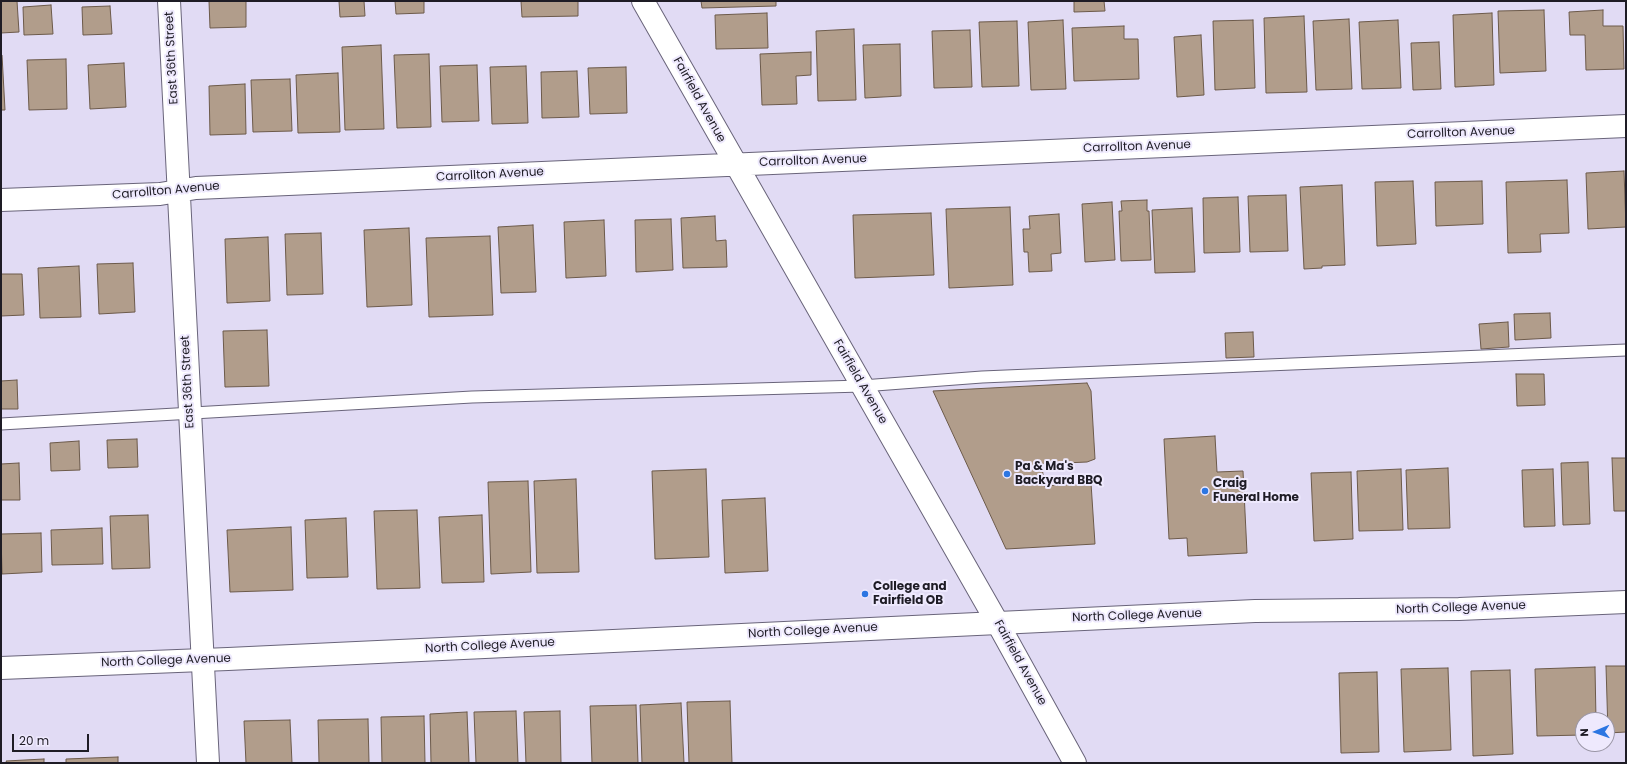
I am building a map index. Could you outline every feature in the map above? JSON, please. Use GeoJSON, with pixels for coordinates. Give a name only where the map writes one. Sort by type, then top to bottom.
{"type":"FeatureCollection","features":[{"type":"Feature","properties":{"kind":"street","name":"East 36th Street"},"geometry":{"type":"LineString","coordinates":[[169,1],[208,763]]}},
{"type":"Feature","properties":{"kind":"street","name":"Fairfield Avenue"},"geometry":{"type":"LineString","coordinates":[[643,1],[997,622],[1075,763]]}},
{"type":"Feature","properties":{"kind":"street","name":"Carrollton Avenue"},"geometry":{"type":"LineString","coordinates":[[1,200],[160,194],[204,188],[1626,126]]}},
{"type":"Feature","properties":{"kind":"street","name":"North College Avenue"},"geometry":{"type":"LineString","coordinates":[[1,668],[1255,611],[1459,609],[1626,602]]}},
{"type":"Feature","properties":{"kind":"lane"},"geometry":{"type":"LineString","coordinates":[[1,424],[472,397],[695,392],[862,386],[982,377],[1626,350]]}},
{"type":"Feature","properties":{"kind":"building"},"geometry":{"type":"Polygon","coordinates":[[[1,1],[17,1],[19,32],[1,33],[1,1]]]}},
{"type":"Feature","properties":{"kind":"building"},"geometry":{"type":"Polygon","coordinates":[[[209,1],[246,1],[246,27],[210,28],[209,1]]]}},
{"type":"Feature","properties":{"kind":"building"},"geometry":{"type":"Polygon","coordinates":[[[339,1],[364,1],[365,16],[340,17],[339,1]]]}},
{"type":"Feature","properties":{"kind":"building"},"geometry":{"type":"Polygon","coordinates":[[[395,1],[424,1],[424,13],[396,14],[395,1]]]}},
{"type":"Feature","properties":{"kind":"building"},"geometry":{"type":"Polygon","coordinates":[[[521,1],[578,1],[578,16],[522,17],[521,1]]]}},
{"type":"Feature","properties":{"kind":"building"},"geometry":{"type":"Polygon","coordinates":[[[701,1],[776,1],[776,6],[702,8],[701,1]]]}},
{"type":"Feature","properties":{"kind":"building"},"geometry":{"type":"Polygon","coordinates":[[[1074,1],[1104,1],[1105,11],[1074,12],[1074,1]]]}},
{"type":"Feature","properties":{"kind":"building"},"geometry":{"type":"Polygon","coordinates":[[[51,5],[53,34],[24,35],[23,7],[51,5]]]}},
{"type":"Feature","properties":{"kind":"building"},"geometry":{"type":"Polygon","coordinates":[[[110,6],[112,34],[83,35],[82,7],[110,6]]]}},
{"type":"Feature","properties":{"kind":"building"},"geometry":{"type":"Polygon","coordinates":[[[1544,10],[1546,71],[1500,73],[1498,11],[1544,10]]]}},
{"type":"Feature","properties":{"kind":"building"},"geometry":{"type":"Polygon","coordinates":[[[1603,10],[1603,26],[1623,26],[1624,69],[1586,70],[1585,35],[1570,35],[1569,12],[1603,10]]]}},
{"type":"Feature","properties":{"kind":"building"},"geometry":{"type":"Polygon","coordinates":[[[767,13],[768,48],[716,49],[715,15],[767,13]]]}},
{"type":"Feature","properties":{"kind":"building"},"geometry":{"type":"Polygon","coordinates":[[[1492,13],[1494,85],[1455,87],[1453,15],[1492,13]]]}},
{"type":"Feature","properties":{"kind":"building"},"geometry":{"type":"Polygon","coordinates":[[[1304,16],[1307,92],[1266,93],[1264,18],[1304,16]]]}},
{"type":"Feature","properties":{"kind":"building"},"geometry":{"type":"Polygon","coordinates":[[[1349,19],[1352,89],[1316,90],[1313,21],[1349,19]]]}},
{"type":"Feature","properties":{"kind":"building"},"geometry":{"type":"Polygon","coordinates":[[[1063,20],[1066,89],[1031,90],[1028,22],[1063,20]]]}},
{"type":"Feature","properties":{"kind":"building"},"geometry":{"type":"Polygon","coordinates":[[[1253,20],[1255,88],[1215,90],[1213,21],[1253,20]]]}},
{"type":"Feature","properties":{"kind":"building"},"geometry":{"type":"Polygon","coordinates":[[[1398,20],[1401,88],[1362,89],[1359,22],[1398,20]]]}},
{"type":"Feature","properties":{"kind":"building"},"geometry":{"type":"Polygon","coordinates":[[[1017,21],[1019,86],[982,87],[979,22],[1017,21]]]}},
{"type":"Feature","properties":{"kind":"building"},"geometry":{"type":"Polygon","coordinates":[[[1124,26],[1124,39],[1138,39],[1139,79],[1074,81],[1072,28],[1124,26]]]}},
{"type":"Feature","properties":{"kind":"building"},"geometry":{"type":"Polygon","coordinates":[[[854,29],[856,100],[818,101],[816,31],[854,29]]]}},
{"type":"Feature","properties":{"kind":"building"},"geometry":{"type":"Polygon","coordinates":[[[970,30],[972,87],[934,88],[932,31],[970,30]]]}},
{"type":"Feature","properties":{"kind":"building"},"geometry":{"type":"Polygon","coordinates":[[[1201,35],[1204,95],[1177,97],[1174,37],[1201,35]]]}},
{"type":"Feature","properties":{"kind":"building"},"geometry":{"type":"Polygon","coordinates":[[[1439,42],[1441,89],[1413,90],[1411,43],[1439,42]]]}},
{"type":"Feature","properties":{"kind":"building"},"geometry":{"type":"Polygon","coordinates":[[[900,44],[901,96],[865,98],[863,45],[900,44]]]}},
{"type":"Feature","properties":{"kind":"building"},"geometry":{"type":"Polygon","coordinates":[[[381,45],[384,129],[345,130],[342,47],[381,45]]]}},
{"type":"Feature","properties":{"kind":"building"},"geometry":{"type":"Polygon","coordinates":[[[811,52],[811,75],[796,76],[797,104],[762,105],[760,54],[811,52]]]}},
{"type":"Feature","properties":{"kind":"building"},"geometry":{"type":"Polygon","coordinates":[[[429,54],[431,127],[397,128],[394,55],[429,54]]]}},
{"type":"Feature","properties":{"kind":"building"},"geometry":{"type":"Polygon","coordinates":[[[2,55],[5,110],[1,110],[2,55]]]}},
{"type":"Feature","properties":{"kind":"building"},"geometry":{"type":"Polygon","coordinates":[[[66,59],[67,109],[29,110],[27,60],[66,59]]]}},
{"type":"Feature","properties":{"kind":"building"},"geometry":{"type":"Polygon","coordinates":[[[124,63],[126,107],[90,109],[88,65],[124,63]]]}},
{"type":"Feature","properties":{"kind":"building"},"geometry":{"type":"Polygon","coordinates":[[[477,65],[479,121],[442,122],[440,66],[477,65]]]}},
{"type":"Feature","properties":{"kind":"building"},"geometry":{"type":"Polygon","coordinates":[[[526,66],[528,123],[492,124],[490,67],[526,66]]]}},
{"type":"Feature","properties":{"kind":"building"},"geometry":{"type":"Polygon","coordinates":[[[626,67],[627,113],[590,114],[588,68],[626,67]]]}},
{"type":"Feature","properties":{"kind":"building"},"geometry":{"type":"Polygon","coordinates":[[[577,71],[579,117],[542,118],[541,72],[577,71]]]}},
{"type":"Feature","properties":{"kind":"building"},"geometry":{"type":"Polygon","coordinates":[[[338,73],[340,132],[298,133],[296,75],[338,73]]]}},
{"type":"Feature","properties":{"kind":"building"},"geometry":{"type":"Polygon","coordinates":[[[290,79],[292,131],[253,132],[251,80],[290,79]]]}},
{"type":"Feature","properties":{"kind":"building"},"geometry":{"type":"Polygon","coordinates":[[[245,84],[246,134],[210,135],[209,86],[245,84]]]}},
{"type":"Feature","properties":{"kind":"building"},"geometry":{"type":"Polygon","coordinates":[[[1624,171],[1626,227],[1588,229],[1586,173],[1624,171]]]}},
{"type":"Feature","properties":{"kind":"building"},"geometry":{"type":"Polygon","coordinates":[[[1567,180],[1569,233],[1540,234],[1541,252],[1508,253],[1506,182],[1567,180]]]}},
{"type":"Feature","properties":{"kind":"building"},"geometry":{"type":"Polygon","coordinates":[[[1413,181],[1416,244],[1377,246],[1375,182],[1413,181]]]}},
{"type":"Feature","properties":{"kind":"building"},"geometry":{"type":"Polygon","coordinates":[[[1482,181],[1483,224],[1436,226],[1435,182],[1482,181]]]}},
{"type":"Feature","properties":{"kind":"building"},"geometry":{"type":"Polygon","coordinates":[[[1342,185],[1345,265],[1322,266],[1322,268],[1304,269],[1300,187],[1342,185]]]}},
{"type":"Feature","properties":{"kind":"building"},"geometry":{"type":"Polygon","coordinates":[[[1286,195],[1288,251],[1250,252],[1248,196],[1286,195]]]}},
{"type":"Feature","properties":{"kind":"building"},"geometry":{"type":"Polygon","coordinates":[[[1238,197],[1240,252],[1204,253],[1203,198],[1238,197]]]}},
{"type":"Feature","properties":{"kind":"building"},"geometry":{"type":"Polygon","coordinates":[[[1147,200],[1147,211],[1149,211],[1151,260],[1121,261],[1119,211],[1122,211],[1121,201],[1147,200]]]}},
{"type":"Feature","properties":{"kind":"building"},"geometry":{"type":"Polygon","coordinates":[[[1112,202],[1115,260],[1085,262],[1082,204],[1112,202]]]}},
{"type":"Feature","properties":{"kind":"building"},"geometry":{"type":"Polygon","coordinates":[[[1010,207],[1013,285],[949,288],[946,209],[1010,207]]]}},
{"type":"Feature","properties":{"kind":"building"},"geometry":{"type":"Polygon","coordinates":[[[1192,208],[1195,272],[1155,273],[1152,210],[1192,208]]]}},
{"type":"Feature","properties":{"kind":"building"},"geometry":{"type":"Polygon","coordinates":[[[931,213],[934,275],[855,278],[853,215],[931,213]]]}},
{"type":"Feature","properties":{"kind":"building"},"geometry":{"type":"Polygon","coordinates":[[[1059,214],[1061,253],[1051,254],[1052,271],[1029,272],[1028,252],[1024,252],[1023,229],[1030,229],[1029,216],[1059,214]]]}},
{"type":"Feature","properties":{"kind":"building"},"geometry":{"type":"Polygon","coordinates":[[[715,216],[716,241],[726,240],[727,267],[683,268],[681,218],[715,216]]]}},
{"type":"Feature","properties":{"kind":"building"},"geometry":{"type":"Polygon","coordinates":[[[671,219],[673,270],[636,272],[635,220],[671,219]]]}},
{"type":"Feature","properties":{"kind":"building"},"geometry":{"type":"Polygon","coordinates":[[[604,220],[606,276],[566,278],[564,222],[604,220]]]}},
{"type":"Feature","properties":{"kind":"building"},"geometry":{"type":"Polygon","coordinates":[[[533,225],[536,292],[501,293],[498,227],[533,225]]]}},
{"type":"Feature","properties":{"kind":"building"},"geometry":{"type":"Polygon","coordinates":[[[409,228],[412,305],[367,307],[364,230],[409,228]]]}},
{"type":"Feature","properties":{"kind":"building"},"geometry":{"type":"Polygon","coordinates":[[[321,233],[323,294],[287,295],[285,234],[321,233]]]}},
{"type":"Feature","properties":{"kind":"building"},"geometry":{"type":"Polygon","coordinates":[[[490,236],[493,315],[429,317],[426,238],[490,236]]]}},
{"type":"Feature","properties":{"kind":"building"},"geometry":{"type":"Polygon","coordinates":[[[268,237],[270,301],[227,303],[225,239],[268,237]]]}},
{"type":"Feature","properties":{"kind":"building"},"geometry":{"type":"Polygon","coordinates":[[[133,263],[135,312],[99,314],[97,264],[133,263]]]}},
{"type":"Feature","properties":{"kind":"building"},"geometry":{"type":"Polygon","coordinates":[[[79,266],[81,317],[40,318],[38,268],[79,266]]]}},
{"type":"Feature","properties":{"kind":"building"},"geometry":{"type":"Polygon","coordinates":[[[1,274],[22,274],[24,315],[1,316],[1,274]]]}},
{"type":"Feature","properties":{"kind":"building"},"geometry":{"type":"Polygon","coordinates":[[[1550,313],[1551,338],[1515,340],[1514,314],[1550,313]]]}},
{"type":"Feature","properties":{"kind":"building"},"geometry":{"type":"Polygon","coordinates":[[[1508,322],[1509,347],[1481,349],[1479,324],[1508,322]]]}},
{"type":"Feature","properties":{"kind":"building"},"geometry":{"type":"Polygon","coordinates":[[[267,330],[269,386],[225,387],[223,331],[267,330]]]}},
{"type":"Feature","properties":{"kind":"building"},"geometry":{"type":"Polygon","coordinates":[[[1253,332],[1254,357],[1226,358],[1225,333],[1253,332]]]}},
{"type":"Feature","properties":{"kind":"building"},"geometry":{"type":"Polygon","coordinates":[[[1516,374],[1544,374],[1545,405],[1517,406],[1516,374]]]}},
{"type":"Feature","properties":{"kind":"building"},"geometry":{"type":"Polygon","coordinates":[[[17,380],[18,409],[1,409],[1,381],[17,380]]]}},
{"type":"Feature","properties":{"kind":"building","name":"Pa & Ma's Backyard BBQ"},"geometry":{"type":"Polygon","coordinates":[[[1087,383],[1091,391],[1095,459],[1087,462],[1042,464],[1044,486],[1091,483],[1095,544],[1006,549],[933,391],[1087,383]]]}},
{"type":"Feature","properties":{"kind":"building","name":"Craig Funeral Home"},"geometry":{"type":"Polygon","coordinates":[[[1215,436],[1217,472],[1243,471],[1247,553],[1188,556],[1187,538],[1169,539],[1164,439],[1215,436]]]}},
{"type":"Feature","properties":{"kind":"building"},"geometry":{"type":"Polygon","coordinates":[[[137,439],[138,467],[108,468],[107,440],[137,439]]]}},
{"type":"Feature","properties":{"kind":"building"},"geometry":{"type":"Polygon","coordinates":[[[79,441],[80,470],[51,471],[50,443],[79,441]]]}},
{"type":"Feature","properties":{"kind":"building"},"geometry":{"type":"Polygon","coordinates":[[[1612,458],[1626,458],[1626,511],[1614,511],[1612,458]]]}},
{"type":"Feature","properties":{"kind":"building"},"geometry":{"type":"Polygon","coordinates":[[[1588,462],[1590,524],[1563,525],[1561,463],[1588,462]]]}},
{"type":"Feature","properties":{"kind":"building"},"geometry":{"type":"Polygon","coordinates":[[[19,463],[20,500],[1,500],[1,464],[19,463]]]}},
{"type":"Feature","properties":{"kind":"building"},"geometry":{"type":"Polygon","coordinates":[[[1448,468],[1450,528],[1408,529],[1406,470],[1448,468]]]}},
{"type":"Feature","properties":{"kind":"building"},"geometry":{"type":"Polygon","coordinates":[[[706,469],[709,557],[655,559],[652,471],[706,469]]]}},
{"type":"Feature","properties":{"kind":"building"},"geometry":{"type":"Polygon","coordinates":[[[1401,469],[1403,530],[1359,531],[1357,471],[1401,469]]]}},
{"type":"Feature","properties":{"kind":"building"},"geometry":{"type":"Polygon","coordinates":[[[1553,469],[1555,526],[1524,527],[1522,470],[1553,469]]]}},
{"type":"Feature","properties":{"kind":"building"},"geometry":{"type":"Polygon","coordinates":[[[1351,472],[1353,539],[1314,541],[1311,473],[1351,472]]]}},
{"type":"Feature","properties":{"kind":"building"},"geometry":{"type":"Polygon","coordinates":[[[576,479],[579,572],[537,573],[534,481],[576,479]]]}},
{"type":"Feature","properties":{"kind":"building"},"geometry":{"type":"Polygon","coordinates":[[[528,481],[531,572],[491,574],[488,482],[528,481]]]}},
{"type":"Feature","properties":{"kind":"building"},"geometry":{"type":"Polygon","coordinates":[[[765,498],[768,571],[725,573],[722,500],[765,498]]]}},
{"type":"Feature","properties":{"kind":"building"},"geometry":{"type":"Polygon","coordinates":[[[417,510],[420,588],[377,589],[374,511],[417,510]]]}},
{"type":"Feature","properties":{"kind":"building"},"geometry":{"type":"Polygon","coordinates":[[[148,515],[150,568],[112,569],[110,516],[148,515]]]}},
{"type":"Feature","properties":{"kind":"building"},"geometry":{"type":"Polygon","coordinates":[[[482,515],[484,582],[442,583],[439,517],[482,515]]]}},
{"type":"Feature","properties":{"kind":"building"},"geometry":{"type":"Polygon","coordinates":[[[346,518],[348,577],[307,578],[305,520],[346,518]]]}},
{"type":"Feature","properties":{"kind":"building"},"geometry":{"type":"Polygon","coordinates":[[[291,527],[293,590],[230,592],[227,530],[291,527]]]}},
{"type":"Feature","properties":{"kind":"building"},"geometry":{"type":"Polygon","coordinates":[[[102,528],[103,564],[52,565],[51,530],[102,528]]]}},
{"type":"Feature","properties":{"kind":"building"},"geometry":{"type":"Polygon","coordinates":[[[41,533],[42,572],[2,574],[1,534],[41,533]]]}},
{"type":"Feature","properties":{"kind":"building"},"geometry":{"type":"Polygon","coordinates":[[[1606,666],[1626,666],[1626,732],[1615,733],[1615,712],[1607,712],[1606,666]]]}},
{"type":"Feature","properties":{"kind":"building"},"geometry":{"type":"Polygon","coordinates":[[[1595,667],[1596,712],[1575,712],[1575,735],[1537,736],[1535,669],[1595,667]]]}},
{"type":"Feature","properties":{"kind":"building"},"geometry":{"type":"Polygon","coordinates":[[[1448,668],[1451,750],[1404,752],[1401,669],[1448,668]]]}},
{"type":"Feature","properties":{"kind":"building"},"geometry":{"type":"Polygon","coordinates":[[[1510,670],[1513,754],[1473,756],[1471,671],[1510,670]]]}},
{"type":"Feature","properties":{"kind":"building"},"geometry":{"type":"Polygon","coordinates":[[[1377,672],[1379,752],[1341,753],[1339,673],[1377,672]]]}},
{"type":"Feature","properties":{"kind":"building"},"geometry":{"type":"Polygon","coordinates":[[[730,701],[732,763],[689,763],[687,702],[730,701]]]}},
{"type":"Feature","properties":{"kind":"building"},"geometry":{"type":"Polygon","coordinates":[[[681,703],[684,763],[642,763],[640,705],[681,703]]]}},
{"type":"Feature","properties":{"kind":"building"},"geometry":{"type":"Polygon","coordinates":[[[636,705],[638,763],[592,763],[590,706],[636,705]]]}},
{"type":"Feature","properties":{"kind":"building"},"geometry":{"type":"Polygon","coordinates":[[[516,711],[518,763],[476,763],[474,712],[516,711]]]}},
{"type":"Feature","properties":{"kind":"building"},"geometry":{"type":"Polygon","coordinates":[[[560,711],[561,763],[526,763],[524,712],[560,711]]]}},
{"type":"Feature","properties":{"kind":"building"},"geometry":{"type":"Polygon","coordinates":[[[467,712],[469,763],[431,763],[430,714],[467,712]]]}},
{"type":"Feature","properties":{"kind":"building"},"geometry":{"type":"Polygon","coordinates":[[[424,716],[425,763],[382,763],[381,717],[424,716]]]}},
{"type":"Feature","properties":{"kind":"building"},"geometry":{"type":"Polygon","coordinates":[[[368,719],[369,763],[319,763],[318,720],[368,719]]]}},
{"type":"Feature","properties":{"kind":"building"},"geometry":{"type":"Polygon","coordinates":[[[290,720],[292,763],[246,763],[244,721],[290,720]]]}},
{"type":"Feature","properties":{"kind":"building"},"geometry":{"type":"Polygon","coordinates":[[[118,757],[118,763],[66,763],[66,759],[118,757]]]}},
{"type":"Feature","properties":{"kind":"building"},"geometry":{"type":"Polygon","coordinates":[[[44,759],[44,763],[7,763],[6,761],[44,759]]]}},
{"type":"Feature","properties":{"kind":"place","name":"Pa & Ma's Backyard BBQ"},"geometry":{"type":"Point","coordinates":[1007,474]}},
{"type":"Feature","properties":{"kind":"place","name":"Craig Funeral Home"},"geometry":{"type":"Point","coordinates":[1205,491]}},
{"type":"Feature","properties":{"kind":"place","name":"College and Fairfield OB"},"geometry":{"type":"Point","coordinates":[865,594]}}]}
